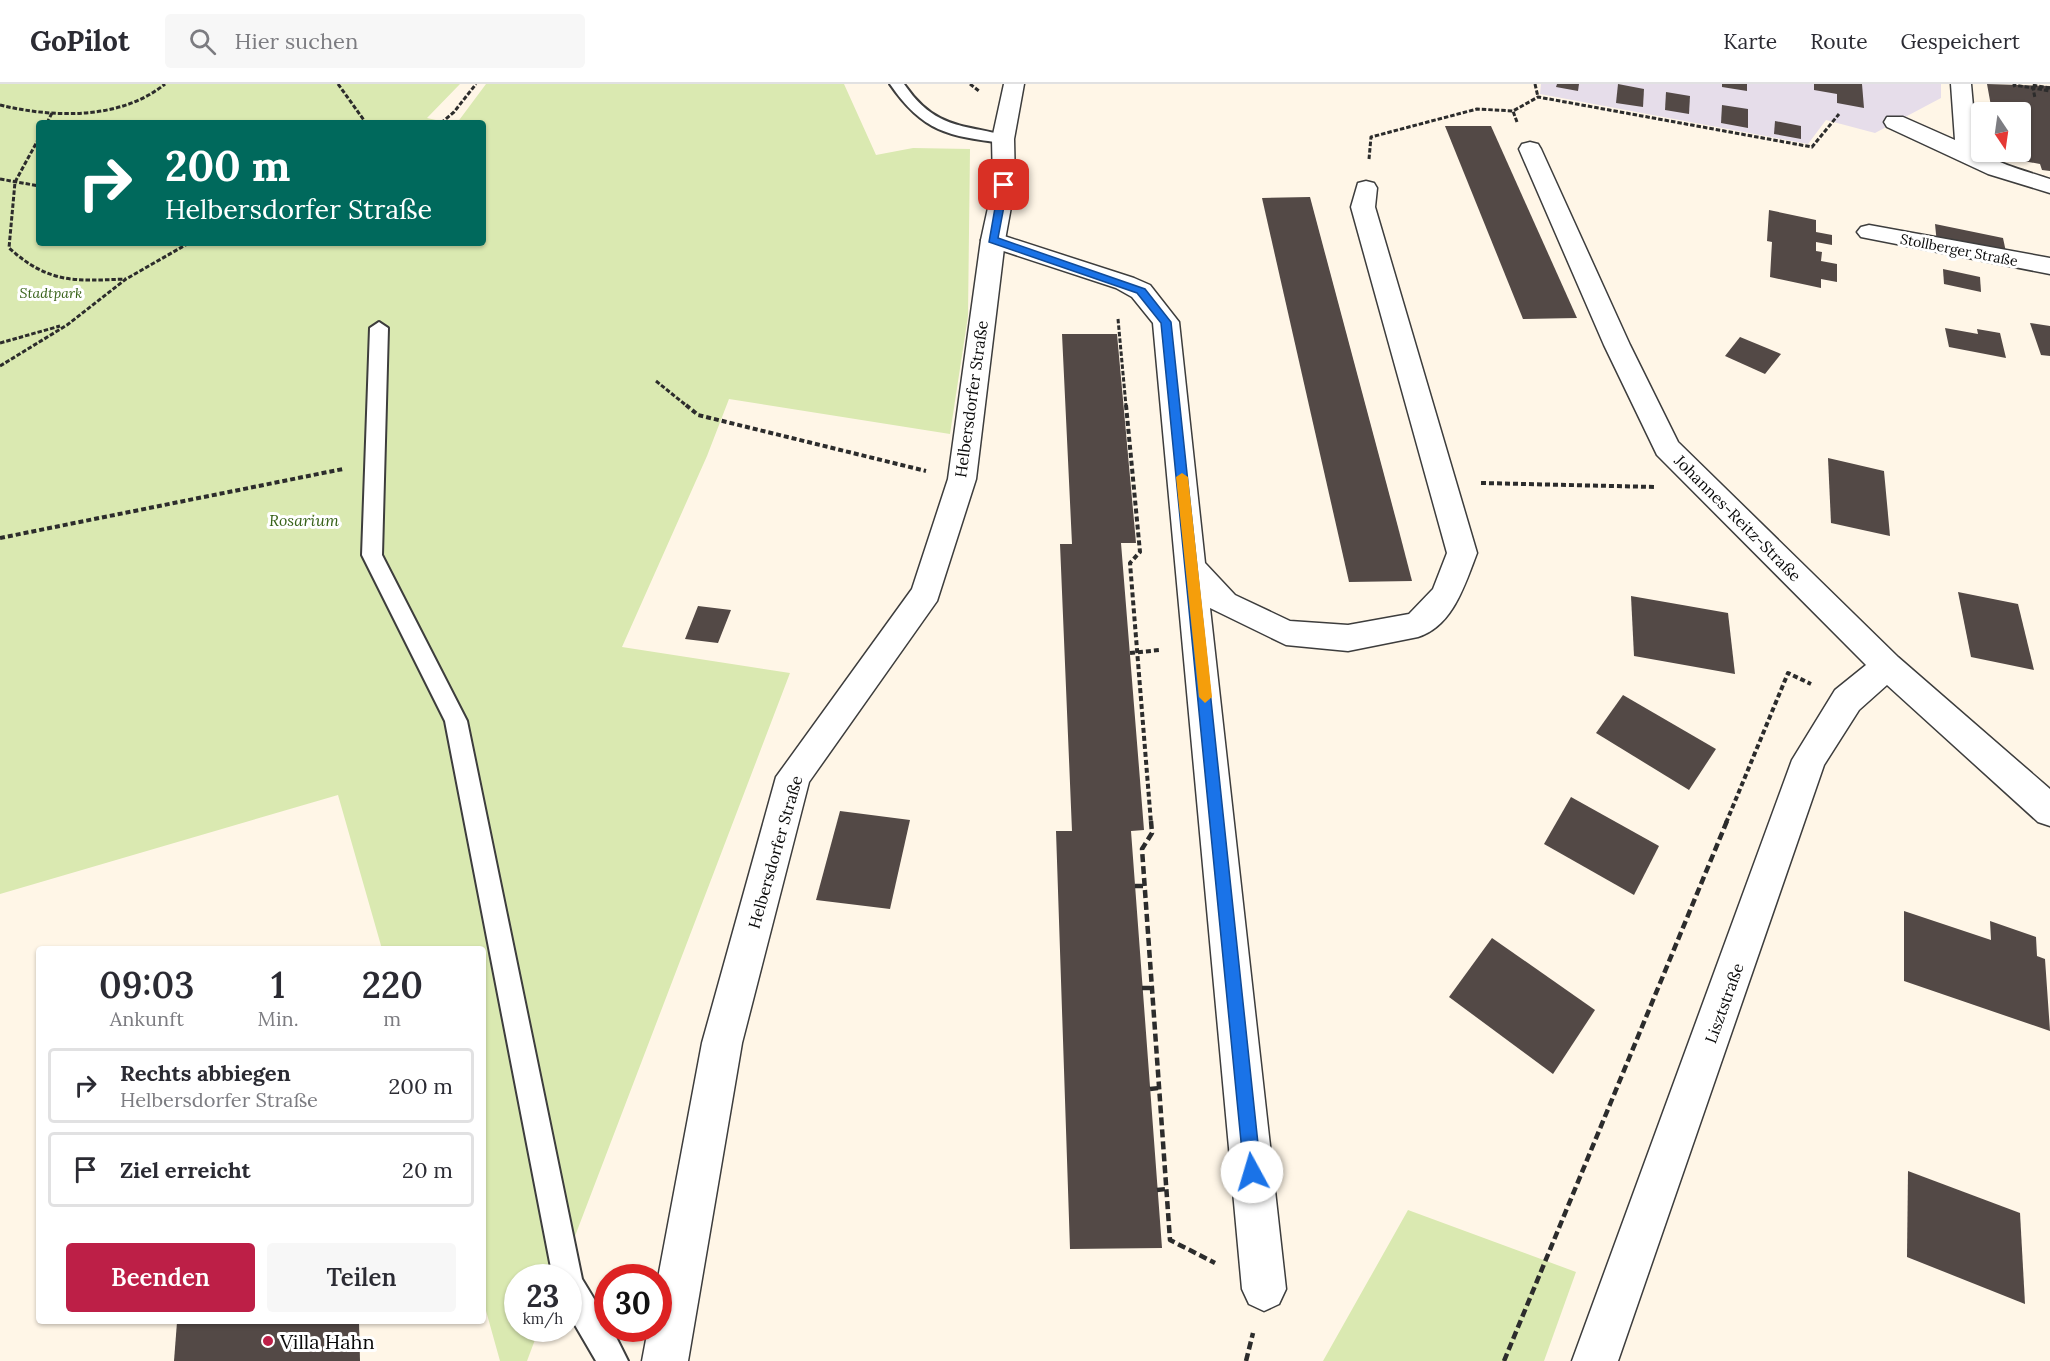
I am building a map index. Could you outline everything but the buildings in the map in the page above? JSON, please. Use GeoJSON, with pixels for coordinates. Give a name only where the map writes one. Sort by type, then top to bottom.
{"type":"FeatureCollection","features":[{"type":"Feature","properties":{"kind":"street","name":"Helbersdorfer Straße"},"geometry":{"type":"LineString","coordinates":[[665,1361],[722,1043],[793,777],[926,593],[962,479],[993,240],[1004,185],[1003,139],[1014,84]]}},
{"type":"Feature","properties":{"kind":"street"},"geometry":{"type":"LineString","coordinates":[[1961,84],[1965,139],[1971,150]]}},
{"type":"Feature","properties":{"kind":"street"},"geometry":{"type":"LineString","coordinates":[[1895,122],[1971,155]]}},
{"type":"Feature","properties":{"kind":"street","name":"Johannes-Reitz-Straße"},"geometry":{"type":"LineString","coordinates":[[1530,149],[1617,345],[1667,448],[1887,666],[2050,811]]}},
{"type":"Feature","properties":{"kind":"street"},"geometry":{"type":"LineString","coordinates":[[1983,162],[1996,170],[2050,186]]}},
{"type":"Feature","properties":{"kind":"street"},"geometry":{"type":"LineString","coordinates":[[1191,567],[1224,603],[1286,633],[1348,638],[1418,625],[1446,595],[1462,553],[1362,207],[1366,188]]}},
{"type":"Feature","properties":{"kind":"street","name":"Stollberger Straße"},"geometry":{"type":"LineString","coordinates":[[1869,232],[2050,266]]}},
{"type":"Feature","properties":{"kind":"street"},"geometry":{"type":"LineString","coordinates":[[993,240],[1125,283],[1141,291],[1166,322],[1264,1289]]}},
{"type":"Feature","properties":{"kind":"street","name":"Lisztstraße"},"geometry":{"type":"LineString","coordinates":[[1594,1361],[1770,875],[1809,760],[1847,700],[1887,666]]}},
{"type":"Feature","properties":{"kind":"lane"},"geometry":{"type":"LineString","coordinates":[[897,84],[911,106],[934,124],[969,134],[1003,139]]}},
{"type":"Feature","properties":{"kind":"lane"},"geometry":{"type":"LineString","coordinates":[[379,328],[373,463],[372,555],[456,721],[565,1264]]}},
{"type":"Feature","properties":{"kind":"lane"},"geometry":{"type":"LineString","coordinates":[[582,1307],[613,1361]]}},
{"type":"Feature","properties":{"kind":"path"},"geometry":{"type":"LineString","coordinates":[[0,105],[13,109],[52,113],[124,106],[158,92],[165,84]]}},
{"type":"Feature","properties":{"kind":"path"},"geometry":{"type":"LineString","coordinates":[[338,84],[364,120]]}},
{"type":"Feature","properties":{"kind":"path"},"geometry":{"type":"LineString","coordinates":[[445,120],[454,112],[476,84]]}},
{"type":"Feature","properties":{"kind":"path"},"geometry":{"type":"LineString","coordinates":[[1535,84],[1538,97],[1812,147],[1839,114]]}},
{"type":"Feature","properties":{"kind":"path"},"geometry":{"type":"LineString","coordinates":[[2015,87],[2014,85],[2050,89]]}},
{"type":"Feature","properties":{"kind":"path"},"geometry":{"type":"LineString","coordinates":[[2033,88],[2035,98]]}},
{"type":"Feature","properties":{"kind":"path"},"geometry":{"type":"LineString","coordinates":[[1366,188],[1371,137],[1478,109],[1512,111]]}},
{"type":"Feature","properties":{"kind":"path"},"geometry":{"type":"LineString","coordinates":[[48,120],[52,113]]}},
{"type":"Feature","properties":{"kind":"path"},"geometry":{"type":"LineString","coordinates":[[36,144],[15,182],[9,248],[27,266],[61,282],[126,279]]}},
{"type":"Feature","properties":{"kind":"path"},"geometry":{"type":"LineString","coordinates":[[0,179],[36,186]]}},
{"type":"Feature","properties":{"kind":"path"},"geometry":{"type":"LineString","coordinates":[[0,366],[67,325],[126,279],[184,246]]}},
{"type":"Feature","properties":{"kind":"path"},"geometry":{"type":"LineString","coordinates":[[1125,283],[1116,303],[1135,521],[1140,552],[1130,563],[1132,653],[1152,833],[1142,849],[1170,1240],[1264,1289]]}},
{"type":"Feature","properties":{"kind":"path"},"geometry":{"type":"LineString","coordinates":[[0,343],[67,325]]}},
{"type":"Feature","properties":{"kind":"path"},"geometry":{"type":"LineString","coordinates":[[656,381],[698,415],[962,479]]}},
{"type":"Feature","properties":{"kind":"path"},"geometry":{"type":"LineString","coordinates":[[0,538],[373,463]]}},
{"type":"Feature","properties":{"kind":"path"},"geometry":{"type":"LineString","coordinates":[[1442,482],[1708,489]]}},
{"type":"Feature","properties":{"kind":"path"},"geometry":{"type":"LineString","coordinates":[[1125,585],[1131,585]]}},
{"type":"Feature","properties":{"kind":"path"},"geometry":{"type":"LineString","coordinates":[[1504,1361],[1788,673],[1847,700]]}},
{"type":"Feature","properties":{"kind":"path"},"geometry":{"type":"LineString","coordinates":[[1142,797],[1149,797]]}},
{"type":"Feature","properties":{"kind":"path"},"geometry":{"type":"LineString","coordinates":[[1135,886],[1145,886]]}},
{"type":"Feature","properties":{"kind":"path"},"geometry":{"type":"LineString","coordinates":[[1142,988],[1152,988]]}},
{"type":"Feature","properties":{"kind":"path"},"geometry":{"type":"LineString","coordinates":[[1150,1089],[1159,1088]]}},
{"type":"Feature","properties":{"kind":"path"},"geometry":{"type":"LineString","coordinates":[[1157,1190],[1166,1189]]}},
{"type":"Feature","properties":{"kind":"shaded area"},"geometry":{"type":"Polygon","coordinates":[[[1541,84],[1941,84],[1941,98],[1875,133],[1826,120],[1808,144],[1540,94],[1541,84]]]}},
{"type":"Feature","properties":{"kind":"green space"},"geometry":{"type":"Polygon","coordinates":[[[0,84],[460,84],[427,118],[436,120],[36,120],[36,246],[486,246],[486,120],[459,120],[486,84],[844,84],[876,155],[913,148],[970,149],[968,316],[950,434],[729,399],[707,456],[622,647],[790,673],[564,1264],[504,1264],[504,1342],[534,1342],[527,1361],[500,1361],[486,1311],[486,946],[381,946],[338,795],[0,894],[0,84]]]}},
{"type":"Feature","properties":{"kind":"green space"},"geometry":{"type":"Polygon","coordinates":[[[1408,1210],[1576,1272],[1544,1361],[1323,1361],[1408,1210]]]}},
{"type":"Feature","properties":{"kind":"slow traffic"},"geometry":{"type":"LineString","coordinates":[[1182,477],[1205,697]]}},
{"type":"Feature","properties":{"kind":"place","name":"Villa Hahn"},"geometry":{"type":"Point","coordinates":[268,1341]}},
{"type":"Feature","properties":{"kind":"route"},"geometry":{"type":"LineString","coordinates":[[1004,185],[993,240],[1125,283],[1141,291],[1166,322],[1252,1172]]}},
{"type":"Feature","properties":{"kind":"park label","name":"Stadtpark"},"geometry":{"type":"Point","coordinates":[51,293]}},
{"type":"Feature","properties":{"kind":"park label","name":"Rosarium"},"geometry":{"type":"Point","coordinates":[304,520]}}]}
